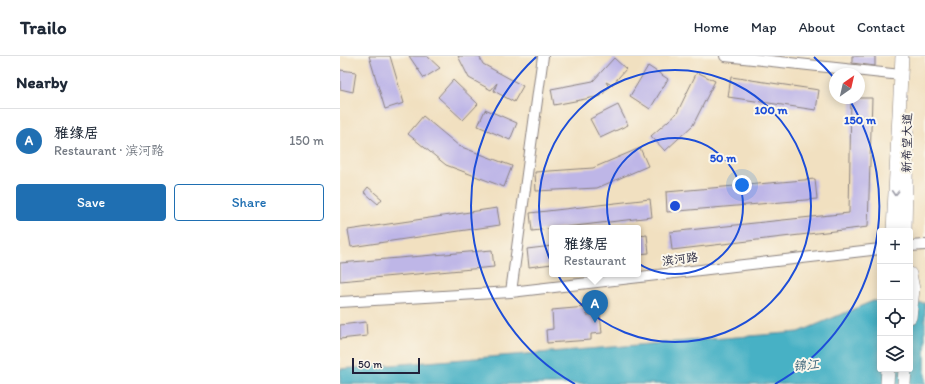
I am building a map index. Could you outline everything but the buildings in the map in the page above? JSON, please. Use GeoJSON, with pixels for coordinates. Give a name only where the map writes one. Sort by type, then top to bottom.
{"type":"FeatureCollection","features":[{"type":"Feature","properties":{"kind":"street"},"geometry":{"type":"LineString","coordinates":[[511,292],[543,56]]}},
{"type":"Feature","properties":{"kind":"street"},"geometry":{"type":"LineString","coordinates":[[725,56],[901,75]]}},
{"type":"Feature","properties":{"kind":"street"},"geometry":{"type":"LineString","coordinates":[[893,228],[902,56]]}},
{"type":"Feature","properties":{"kind":"street","name":"新希望大道"},"geometry":{"type":"LineString","coordinates":[[905,228],[909,56]]}},
{"type":"Feature","properties":{"kind":"street"},"geometry":{"type":"LineString","coordinates":[[913,246],[925,246]]}},
{"type":"Feature","properties":{"kind":"street","name":"滨河路"},"geometry":{"type":"LineString","coordinates":[[641,277],[877,249]]}},
{"type":"Feature","properties":{"kind":"street","name":"滨河路"},"geometry":{"type":"LineString","coordinates":[[340,302],[511,292],[640,277]]}},
{"type":"Feature","properties":{"kind":"street"},"geometry":{"type":"LineString","coordinates":[[887,384],[888,372]]}},
{"type":"Feature","properties":{"kind":"street"},"geometry":{"type":"LineString","coordinates":[[904,384],[905,372]]}},
{"type":"Feature","properties":{"kind":"water","name":"锦江"},"geometry":{"type":"Polygon","coordinates":[[[873,301],[877,301],[877,372],[913,372],[913,303],[925,303],[925,384],[340,384],[340,369],[799,332],[873,301]]]}},
{"type":"Feature","properties":{"kind":"place","name":"雅缘居"},"geometry":{"type":"Point","coordinates":[595,323]}}]}
